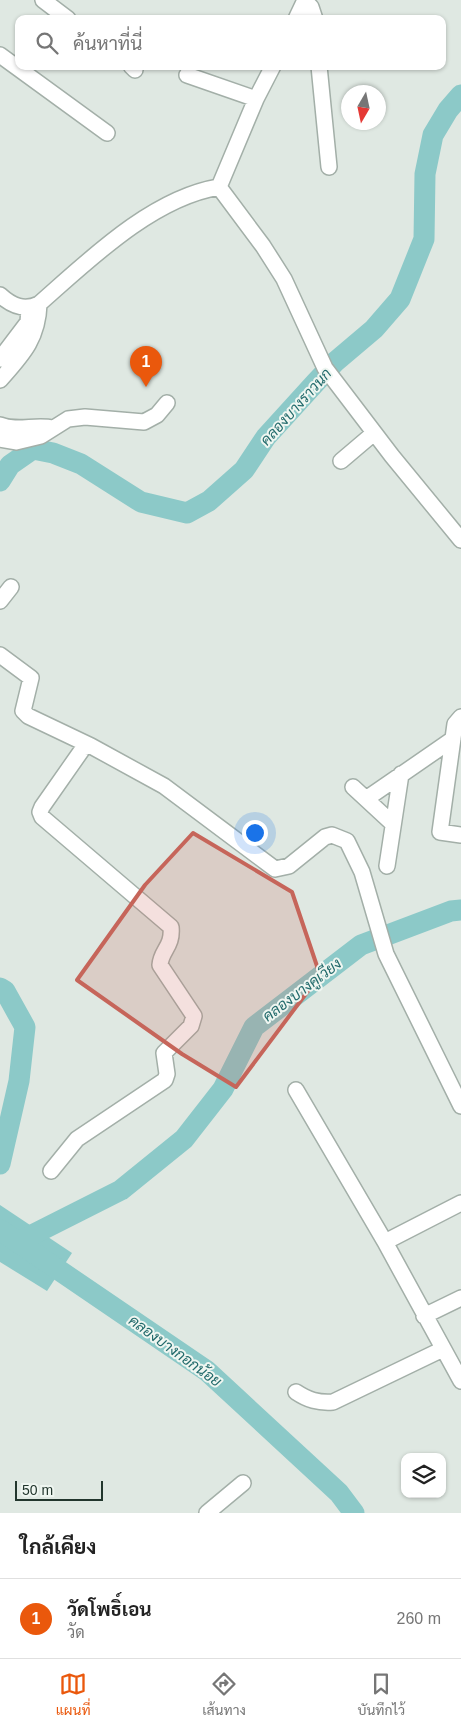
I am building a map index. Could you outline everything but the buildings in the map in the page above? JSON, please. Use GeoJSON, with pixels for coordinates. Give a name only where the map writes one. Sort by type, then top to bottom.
{"type":"FeatureCollection","features":[{"type":"Feature","properties":{"kind":"street"},"geometry":{"type":"LineString","coordinates":[[43,0],[63,15]]}},
{"type":"Feature","properties":{"kind":"street"},"geometry":{"type":"LineString","coordinates":[[298,15],[305,1],[311,7],[314,15]]}},
{"type":"Feature","properties":{"kind":"street"},"geometry":{"type":"LineString","coordinates":[[0,55],[15,66]]}},
{"type":"Feature","properties":{"kind":"street"},"geometry":{"type":"LineString","coordinates":[[21,70],[107,133]]}},
{"type":"Feature","properties":{"kind":"street"},"geometry":{"type":"LineString","coordinates":[[219,187],[270,70]]}},
{"type":"Feature","properties":{"kind":"street"},"geometry":{"type":"LineString","coordinates":[[319,70],[329,166]]}},
{"type":"Feature","properties":{"kind":"street"},"geometry":{"type":"LineString","coordinates":[[187,75],[256,99]]}},
{"type":"Feature","properties":{"kind":"street"},"geometry":{"type":"LineString","coordinates":[[0,359],[28,322],[34,306],[94,256],[168,204],[206,189],[219,187]]}},
{"type":"Feature","properties":{"kind":"street"},"geometry":{"type":"LineString","coordinates":[[219,187],[264,246],[284,279],[325,368],[374,433],[461,540]]}},
{"type":"Feature","properties":{"kind":"street"},"geometry":{"type":"LineString","coordinates":[[0,295],[16,306],[34,306]]}},
{"type":"Feature","properties":{"kind":"street"},"geometry":{"type":"LineString","coordinates":[[0,380],[34,336],[39,321],[34,306]]}},
{"type":"Feature","properties":{"kind":"street"},"geometry":{"type":"LineString","coordinates":[[0,439],[16,442],[41,436],[68,418],[85,417],[144,422],[157,415],[167,403]]}},
{"type":"Feature","properties":{"kind":"street"},"geometry":{"type":"LineString","coordinates":[[0,425],[11,430],[41,425],[53,428]]}},
{"type":"Feature","properties":{"kind":"street"},"geometry":{"type":"LineString","coordinates":[[341,460],[374,433]]}},
{"type":"Feature","properties":{"kind":"street"},"geometry":{"type":"LineString","coordinates":[[0,601],[12,587]]}},
{"type":"Feature","properties":{"kind":"street"},"geometry":{"type":"LineString","coordinates":[[0,655],[31,678],[23,711],[28,716],[91,746],[164,786],[275,868],[289,866],[324,837],[332,835],[347,841],[362,872],[386,954],[461,1106]]}},
{"type":"Feature","properties":{"kind":"street"},"geometry":{"type":"LineString","coordinates":[[461,717],[455,724],[453,739],[455,762],[440,832],[461,835]]}},
{"type":"Feature","properties":{"kind":"street"},"geometry":{"type":"LineString","coordinates":[[366,799],[453,739]]}},
{"type":"Feature","properties":{"kind":"street"},"geometry":{"type":"LineString","coordinates":[[51,1172],[77,1139],[165,1080],[167,1074],[164,1054],[191,1026],[194,1016],[160,965],[160,959],[170,943],[171,927],[42,817],[42,807],[84,747],[91,746]]}},
{"type":"Feature","properties":{"kind":"street"},"geometry":{"type":"LineString","coordinates":[[386,866],[401,774]]}},
{"type":"Feature","properties":{"kind":"street"},"geometry":{"type":"LineString","coordinates":[[353,787],[393,824]]}},
{"type":"Feature","properties":{"kind":"street"},"geometry":{"type":"LineString","coordinates":[[296,1090],[385,1242],[461,1381]]}},
{"type":"Feature","properties":{"kind":"street"},"geometry":{"type":"LineString","coordinates":[[385,1242],[461,1202]]}},
{"type":"Feature","properties":{"kind":"street"},"geometry":{"type":"LineString","coordinates":[[424,1316],[461,1298]]}},
{"type":"Feature","properties":{"kind":"street"},"geometry":{"type":"LineString","coordinates":[[296,1392],[308,1400],[321,1403],[333,1402],[444,1350]]}},
{"type":"Feature","properties":{"kind":"street"},"geometry":{"type":"LineString","coordinates":[[207,1513],[243,1483]]}},
{"type":"Feature","properties":{"kind":"highlighted area"},"geometry":{"type":"Polygon","coordinates":[[[193,833],[292,892],[320,975],[236,1087],[182,1054],[77,980],[145,885],[193,833]]]}},
{"type":"Feature","properties":{"kind":"water"},"geometry":{"type":"Polygon","coordinates":[[[0,1205],[72,1253],[47,1291],[0,1262],[0,1205]]]}},
{"type":"Feature","properties":{"kind":"waterway","name":"คลองบางราวนก"},"geometry":{"type":"LineString","coordinates":[[0,481],[10,465],[33,449],[53,453],[81,464],[141,502],[187,513],[209,501],[244,470],[266,437],[316,382],[335,362],[374,329],[400,299],[424,239],[425,174],[433,135],[448,110],[461,95]]}},
{"type":"Feature","properties":{"kind":"waterway","name":"คลองบางคูเวียง"},"geometry":{"type":"LineString","coordinates":[[18,1242],[121,1190],[184,1139],[223,1089],[254,1027],[361,945],[451,911],[461,910]]}},
{"type":"Feature","properties":{"kind":"waterway","name":"คลองบางราวนก"},"geometry":{"type":"LineString","coordinates":[[0,988],[5,991],[25,1027],[19,1081],[0,1164]]}},
{"type":"Feature","properties":{"kind":"waterway","name":"คลองบางกอกน้อย"},"geometry":{"type":"LineString","coordinates":[[0,1230],[207,1371],[339,1493],[354,1513]]}},
{"type":"Feature","properties":{"kind":"place","name":"วัดโพธิ์เอน"},"geometry":{"type":"Point","coordinates":[146,387]}}]}
